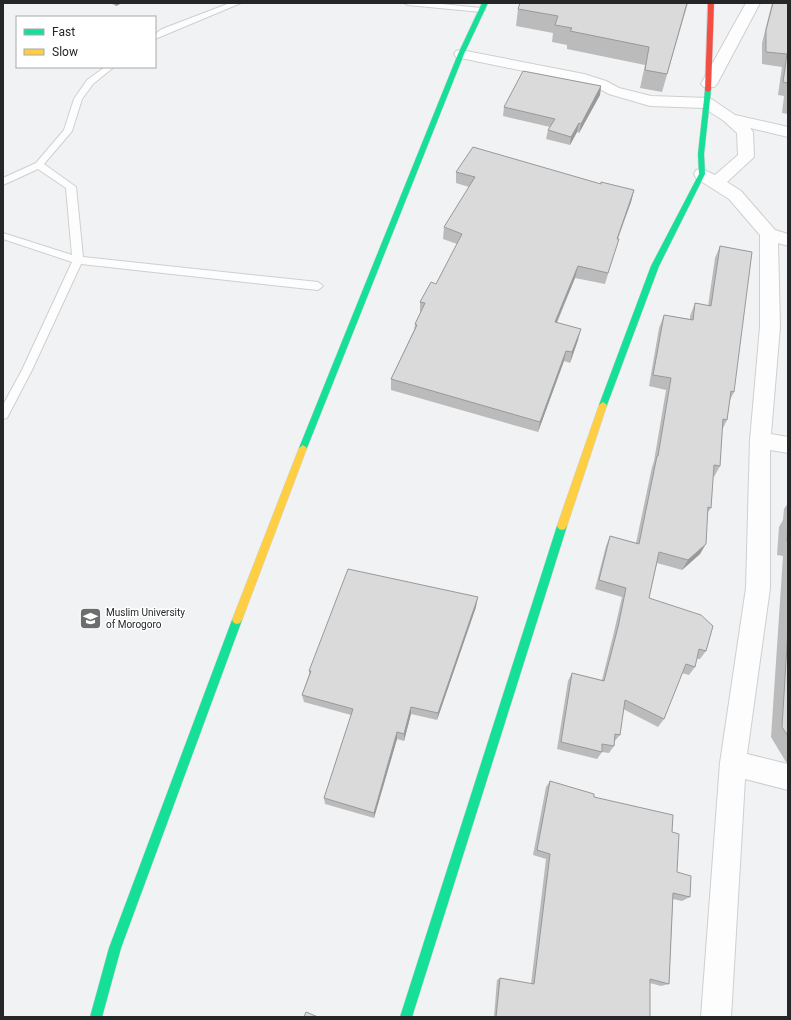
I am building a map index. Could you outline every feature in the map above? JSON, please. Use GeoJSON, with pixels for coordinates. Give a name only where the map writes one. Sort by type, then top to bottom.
{"type":"FeatureCollection","features":[{"type":"Feature","properties":{"kind":"street"},"geometry":{"type":"LineString","coordinates":[[711,3],[708,103],[701,154],[709,179],[735,195],[778,237],[760,440],[758,588],[733,763],[716,1017]]}},
{"type":"Feature","properties":{"kind":"street"},"geometry":{"type":"LineString","coordinates":[[709,84],[753,3]]}},
{"type":"Feature","properties":{"kind":"street"},"geometry":{"type":"LineString","coordinates":[[96,1017],[115,948],[265,543],[461,54],[483,7]]}},
{"type":"Feature","properties":{"kind":"street"},"geometry":{"type":"LineString","coordinates":[[406,1017],[548,567],[597,422],[655,266],[709,179],[746,157],[745,132],[730,118],[708,103],[650,100],[614,91],[601,84],[584,79],[461,54]]}},
{"type":"Feature","properties":{"kind":"street"},"geometry":{"type":"LineString","coordinates":[[730,118],[788,132]]}},
{"type":"Feature","properties":{"kind":"street"},"geometry":{"type":"LineString","coordinates":[[760,440],[788,445]]}},
{"type":"Feature","properties":{"kind":"street"},"geometry":{"type":"LineString","coordinates":[[733,763],[788,777]]}},
{"type":"Feature","properties":{"kind":"lane"},"geometry":{"type":"LineString","coordinates":[[156,36],[165,31],[237,3]]}},
{"type":"Feature","properties":{"kind":"lane"},"geometry":{"type":"LineString","coordinates":[[408,3],[483,7]]}},
{"type":"Feature","properties":{"kind":"lane"},"geometry":{"type":"LineString","coordinates":[[3,182],[39,165],[68,131],[78,99],[90,82],[109,68]]}},
{"type":"Feature","properties":{"kind":"lane"},"geometry":{"type":"LineString","coordinates":[[3,415],[21,382],[78,260],[71,187],[39,165]]}},
{"type":"Feature","properties":{"kind":"lane"},"geometry":{"type":"LineString","coordinates":[[3,236],[78,260],[318,286]]}},
{"type":"Feature","properties":{"kind":"lane"},"geometry":{"type":"LineString","coordinates":[[3,397],[21,382]]}},
{"type":"Feature","properties":{"kind":"building"},"geometry":{"type":"Polygon","coordinates":[[[520,3],[687,3],[667,74],[645,70],[649,47],[570,31],[572,28],[555,25],[558,16],[518,9],[520,3]]]}},
{"type":"Feature","properties":{"kind":"building"},"geometry":{"type":"Polygon","coordinates":[[[773,3],[788,3],[788,83],[783,82],[787,54],[766,52],[766,30],[773,3]]]}},
{"type":"Feature","properties":{"kind":"building"},"geometry":{"type":"Polygon","coordinates":[[[523,71],[601,86],[581,124],[579,123],[571,137],[548,130],[555,119],[504,107],[523,71]]]}},
{"type":"Feature","properties":{"kind":"building"},"geometry":{"type":"Polygon","coordinates":[[[473,147],[601,184],[601,182],[634,190],[617,239],[619,239],[608,273],[578,266],[555,322],[581,329],[572,352],[566,351],[540,422],[391,379],[417,325],[415,324],[425,303],[420,302],[431,282],[436,284],[462,234],[444,227],[475,177],[456,172],[473,147]]]}},
{"type":"Feature","properties":{"kind":"building"},"geometry":{"type":"Polygon","coordinates":[[[720,246],[752,252],[734,392],[731,391],[727,420],[723,419],[720,466],[714,465],[711,508],[708,507],[706,544],[688,560],[659,552],[649,598],[701,615],[713,626],[706,651],[699,649],[695,667],[686,664],[664,719],[625,700],[620,735],[615,734],[614,746],[602,744],[602,752],[561,742],[572,673],[604,681],[618,627],[626,588],[599,580],[610,536],[639,544],[658,456],[671,378],[653,375],[664,315],[693,320],[695,303],[711,306],[720,246]]]}},
{"type":"Feature","properties":{"kind":"building"},"geometry":{"type":"Polygon","coordinates":[[[348,569],[478,597],[438,713],[411,707],[404,734],[397,732],[374,813],[324,798],[353,709],[302,695],[311,671],[309,671],[348,569]]]}},
{"type":"Feature","properties":{"kind":"building"},"geometry":{"type":"Polygon","coordinates":[[[788,629],[788,736],[782,727],[788,629]]]}},
{"type":"Feature","properties":{"kind":"building"},"geometry":{"type":"Polygon","coordinates":[[[550,781],[594,794],[594,797],[673,815],[672,832],[679,834],[677,872],[691,876],[690,897],[673,893],[669,984],[650,979],[650,1017],[496,1017],[500,978],[534,984],[550,854],[537,850],[550,781]]]}},
{"type":"Feature","properties":{"kind":"building"},"geometry":{"type":"Polygon","coordinates":[[[306,1012],[318,1017],[304,1017],[306,1012]]]}},
{"type":"Feature","properties":{"kind":"traffic: fast"},"geometry":{"type":"LineString","coordinates":[[303,448],[461,54],[485,3]]}},
{"type":"Feature","properties":{"kind":"traffic: fast"},"geometry":{"type":"LineString","coordinates":[[603,405],[655,266],[702,174],[701,154],[708,90]]}},
{"type":"Feature","properties":{"kind":"traffic: fast"},"geometry":{"type":"LineString","coordinates":[[406,1017],[562,526]]}},
{"type":"Feature","properties":{"kind":"traffic: fast"},"geometry":{"type":"LineString","coordinates":[[96,1017],[115,948],[237,620]]}},
{"type":"Feature","properties":{"kind":"traffic: slow"},"geometry":{"type":"LineString","coordinates":[[562,526],[603,405]]}},
{"type":"Feature","properties":{"kind":"traffic: slow"},"geometry":{"type":"LineString","coordinates":[[237,620],[303,448]]}},
{"type":"Feature","properties":{"kind":"traffic: jam"},"geometry":{"type":"LineString","coordinates":[[708,90],[711,3]]}},
{"type":"Feature","properties":{"kind":"place","name":"Muslim University of Morogoro"},"geometry":{"type":"Point","coordinates":[91,618]}}]}
